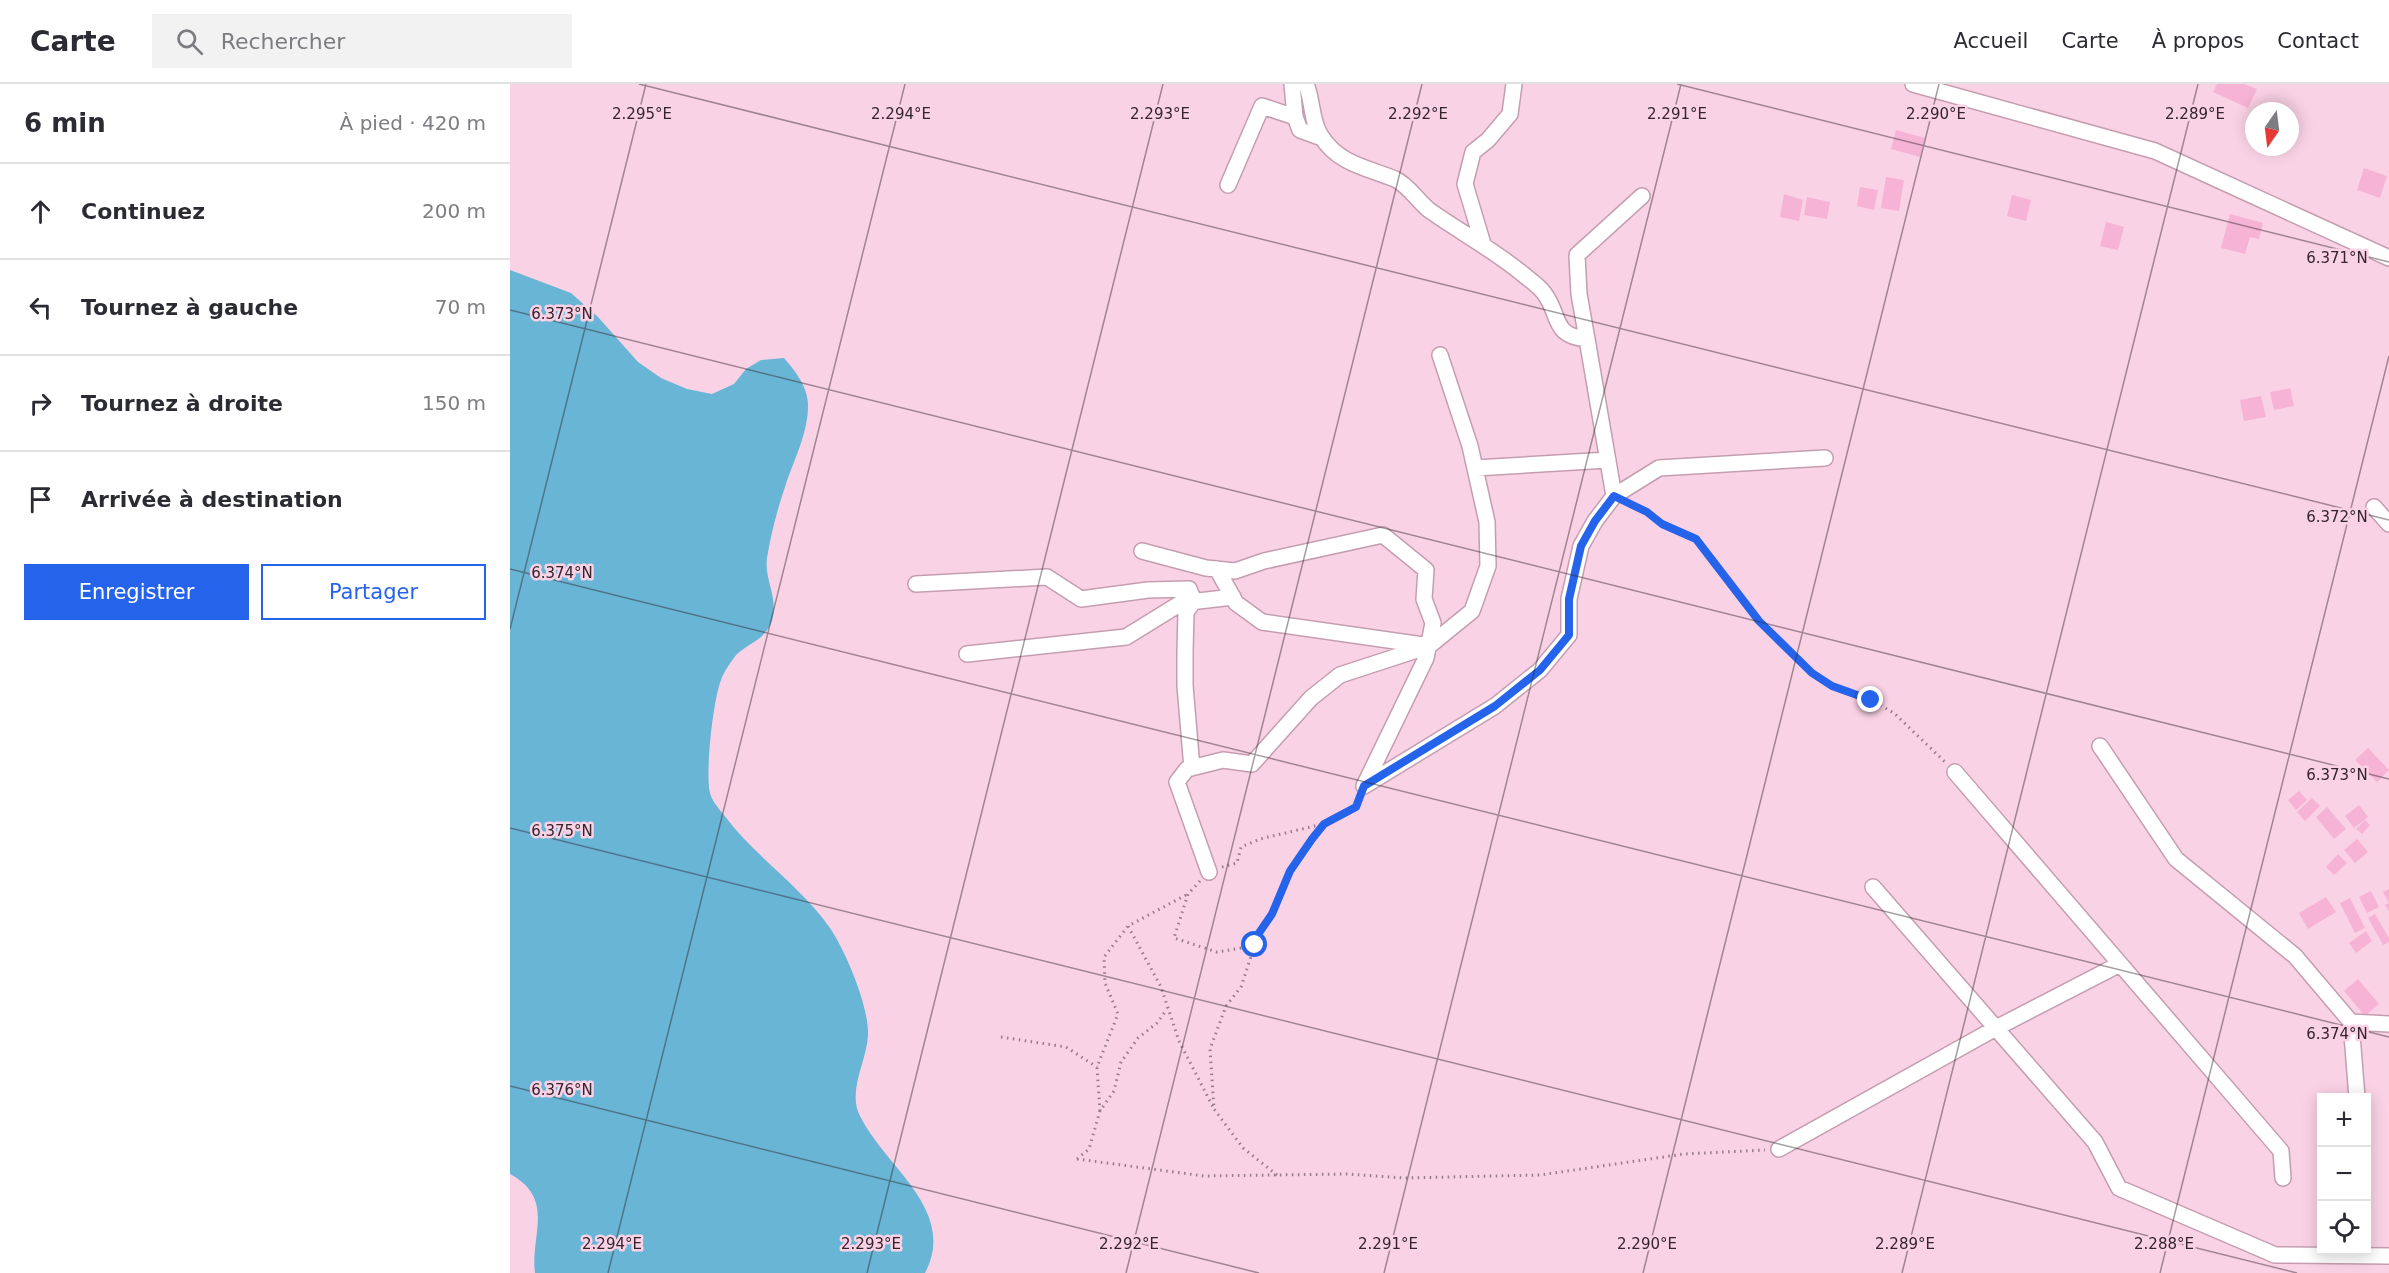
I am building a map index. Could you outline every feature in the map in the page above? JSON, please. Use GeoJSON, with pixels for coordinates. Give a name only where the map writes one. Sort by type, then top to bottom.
{"type":"FeatureCollection","features":[{"type":"Feature","properties":{"kind":"street"},"geometry":{"type":"LineString","coordinates":[[1292,84],[1295,117],[1300,130],[1322,138]]}},
{"type":"Feature","properties":{"kind":"street"},"geometry":{"type":"LineString","coordinates":[[1306,84],[1314,121],[1322,138],[1338,155],[1362,169],[1396,180],[1428,209],[1483,244],[1545,294],[1558,326],[1574,338],[1587,339]]}},
{"type":"Feature","properties":{"kind":"street"},"geometry":{"type":"LineString","coordinates":[[1483,244],[1465,184],[1473,152],[1488,141],[1510,114],[1514,84]]}},
{"type":"Feature","properties":{"kind":"street"},"geometry":{"type":"LineString","coordinates":[[1913,84],[2155,151],[2389,258]]}},
{"type":"Feature","properties":{"kind":"street"},"geometry":{"type":"LineString","coordinates":[[1228,184],[1262,106],[1295,117]]}},
{"type":"Feature","properties":{"kind":"street"},"geometry":{"type":"LineString","coordinates":[[1614,496],[1578,294],[1577,255],[1642,196]]}},
{"type":"Feature","properties":{"kind":"street"},"geometry":{"type":"LineString","coordinates":[[1209,872],[1177,782],[1187,769],[1223,760],[1252,764],[1311,698],[1340,675],[1429,646],[1472,611],[1488,566],[1487,522],[1476,468],[1440,355]]}},
{"type":"Feature","properties":{"kind":"street"},"geometry":{"type":"LineString","coordinates":[[1364,786],[1495,706],[1540,670],[1569,635],[1569,599],[1581,546],[1595,521],[1614,496],[1659,468],[1825,458]]}},
{"type":"Feature","properties":{"kind":"street"},"geometry":{"type":"LineString","coordinates":[[1476,468],[1608,460]]}},
{"type":"Feature","properties":{"kind":"street"},"geometry":{"type":"LineString","coordinates":[[2374,507],[2389,524]]}},
{"type":"Feature","properties":{"kind":"street"},"geometry":{"type":"LineString","coordinates":[[1142,551],[1235,572],[1264,561],[1383,535],[1426,570],[1424,599],[1433,623],[1426,658],[1364,786]]}},
{"type":"Feature","properties":{"kind":"street"},"geometry":{"type":"LineString","coordinates":[[1217,569],[1236,603],[1262,621],[1429,646]]}},
{"type":"Feature","properties":{"kind":"street"},"geometry":{"type":"LineString","coordinates":[[916,584],[1047,577],[1081,599],[1148,590],[1189,589],[1194,601]]}},
{"type":"Feature","properties":{"kind":"street"},"geometry":{"type":"LineString","coordinates":[[967,654],[1126,637],[1181,603],[1233,597]]}},
{"type":"Feature","properties":{"kind":"street"},"geometry":{"type":"LineString","coordinates":[[1192,768],[1185,663],[1186,612],[1194,601]]}},
{"type":"Feature","properties":{"kind":"street"},"geometry":{"type":"LineString","coordinates":[[2100,746],[2176,859],[2295,956],[2351,1022],[2357,1093]]}},
{"type":"Feature","properties":{"kind":"street"},"geometry":{"type":"LineString","coordinates":[[1955,772],[2281,1151],[2283,1178]]}},
{"type":"Feature","properties":{"kind":"street"},"geometry":{"type":"LineString","coordinates":[[1873,887],[2095,1142],[2119,1188],[2275,1255],[2389,1256]]}},
{"type":"Feature","properties":{"kind":"street"},"geometry":{"type":"LineString","coordinates":[[1779,1149],[1996,1028],[2120,964]]}},
{"type":"Feature","properties":{"kind":"street"},"geometry":{"type":"LineString","coordinates":[[2351,1022],[2389,1024]]}},
{"type":"Feature","properties":{"kind":"path"},"geometry":{"type":"LineString","coordinates":[[1614,496],[1647,512],[1662,524],[1696,539],[1759,621],[1812,673],[1832,686],[1871,700],[1894,713],[1955,772]]}},
{"type":"Feature","properties":{"kind":"path"},"geometry":{"type":"LineString","coordinates":[[1100,1111],[1097,1067],[1118,1014],[1105,983],[1104,957],[1128,926],[1188,894],[1209,872],[1238,863],[1241,847],[1260,839],[1324,824],[1356,807],[1364,786]]}},
{"type":"Feature","properties":{"kind":"path"},"geometry":{"type":"LineString","coordinates":[[1214,1109],[1210,1049],[1226,1006],[1241,987],[1259,933],[1272,914],[1290,871],[1324,824]]}},
{"type":"Feature","properties":{"kind":"path"},"geometry":{"type":"LineString","coordinates":[[1188,894],[1174,938],[1217,952],[1255,945]]}},
{"type":"Feature","properties":{"kind":"path"},"geometry":{"type":"LineString","coordinates":[[1128,926],[1161,987],[1179,1041],[1214,1109],[1243,1148],[1278,1176]]}},
{"type":"Feature","properties":{"kind":"path"},"geometry":{"type":"LineString","coordinates":[[1167,1009],[1157,1023],[1138,1038],[1121,1062],[1114,1091],[1100,1111],[1089,1149],[1077,1159],[1204,1176],[1347,1174],[1404,1178],[1540,1174],[1684,1154],[1747,1153],[1779,1149]]}},
{"type":"Feature","properties":{"kind":"path"},"geometry":{"type":"LineString","coordinates":[[1001,1037],[1066,1047],[1097,1067]]}},
{"type":"Feature","properties":{"kind":"water"},"geometry":{"type":"Polygon","coordinates":[[[510,270],[571,293],[598,317],[638,362],[661,378],[687,389],[712,394],[734,384],[746,369],[761,360],[784,358],[804,387],[808,401],[805,429],[779,504],[767,558],[774,606],[771,623],[756,641],[737,654],[721,680],[715,703],[711,737],[708,770],[710,793],[716,805],[736,830],[818,913],[836,938],[849,965],[865,1009],[868,1035],[857,1086],[857,1106],[871,1135],[926,1209],[932,1229],[933,1250],[925,1273],[535,1273],[537,1206],[533,1195],[524,1184],[510,1174],[510,270]]]}},
{"type":"Feature","properties":{"kind":"building"},"geometry":{"type":"Polygon","coordinates":[[[2217,84],[2244,84],[2257,89],[2251,102],[2245,102],[2245,107],[2213,92],[2217,84]]]}},
{"type":"Feature","properties":{"kind":"building"},"geometry":{"type":"Polygon","coordinates":[[[1896,130],[1925,138],[1920,157],[1891,149],[1896,130]]]}},
{"type":"Feature","properties":{"kind":"building"},"geometry":{"type":"Polygon","coordinates":[[[2364,168],[2387,176],[2380,198],[2357,190],[2364,168]]]}},
{"type":"Feature","properties":{"kind":"building"},"geometry":{"type":"Polygon","coordinates":[[[1886,177],[1904,180],[1899,211],[1881,208],[1886,177]]]}},
{"type":"Feature","properties":{"kind":"building"},"geometry":{"type":"Polygon","coordinates":[[[1860,187],[1878,190],[1874,210],[1857,206],[1860,187]]]}},
{"type":"Feature","properties":{"kind":"building"},"geometry":{"type":"Polygon","coordinates":[[[1784,194],[1803,200],[1799,221],[1780,217],[1784,194]]]}},
{"type":"Feature","properties":{"kind":"building"},"geometry":{"type":"Polygon","coordinates":[[[2012,195],[2031,200],[2026,221],[2007,216],[2012,195]]]}},
{"type":"Feature","properties":{"kind":"building"},"geometry":{"type":"Polygon","coordinates":[[[1807,197],[1830,202],[1827,219],[1804,215],[1807,197]]]}},
{"type":"Feature","properties":{"kind":"building"},"geometry":{"type":"Polygon","coordinates":[[[2230,214],[2263,223],[2259,239],[2250,237],[2245,254],[2221,248],[2230,214]]]}},
{"type":"Feature","properties":{"kind":"building"},"geometry":{"type":"Polygon","coordinates":[[[2106,222],[2124,227],[2118,250],[2100,246],[2106,222]]]}},
{"type":"Feature","properties":{"kind":"building"},"geometry":{"type":"Polygon","coordinates":[[[2290,388],[2294,406],[2274,410],[2270,392],[2290,388]]]}},
{"type":"Feature","properties":{"kind":"building"},"geometry":{"type":"Polygon","coordinates":[[[2261,396],[2266,417],[2244,421],[2240,400],[2261,396]]]}},
{"type":"Feature","properties":{"kind":"building"},"geometry":{"type":"Polygon","coordinates":[[[2368,748],[2389,770],[2377,782],[2355,760],[2368,748]]]}},
{"type":"Feature","properties":{"kind":"building"},"geometry":{"type":"Polygon","coordinates":[[[2299,791],[2307,800],[2296,810],[2288,800],[2299,791]]]}},
{"type":"Feature","properties":{"kind":"building"},"geometry":{"type":"Polygon","coordinates":[[[2312,798],[2320,806],[2305,821],[2297,812],[2312,798]]]}},
{"type":"Feature","properties":{"kind":"building"},"geometry":{"type":"Polygon","coordinates":[[[2359,805],[2368,817],[2354,828],[2345,816],[2359,805]]]}},
{"type":"Feature","properties":{"kind":"building"},"geometry":{"type":"Polygon","coordinates":[[[2327,807],[2346,829],[2334,839],[2316,817],[2327,807]]]}},
{"type":"Feature","properties":{"kind":"building"},"geometry":{"type":"Polygon","coordinates":[[[2365,820],[2370,825],[2362,834],[2356,829],[2365,820]]]}},
{"type":"Feature","properties":{"kind":"building"},"geometry":{"type":"Polygon","coordinates":[[[2357,839],[2368,852],[2355,863],[2344,850],[2357,839]]]}},
{"type":"Feature","properties":{"kind":"building"},"geometry":{"type":"Polygon","coordinates":[[[2338,854],[2347,863],[2334,875],[2326,867],[2338,854]]]}},
{"type":"Feature","properties":{"kind":"building"},"geometry":{"type":"Polygon","coordinates":[[[2389,889],[2389,903],[2383,892],[2389,889]]]}},
{"type":"Feature","properties":{"kind":"building"},"geometry":{"type":"Polygon","coordinates":[[[2371,891],[2379,907],[2367,913],[2359,897],[2371,891]]]}},
{"type":"Feature","properties":{"kind":"building"},"geometry":{"type":"Polygon","coordinates":[[[2326,897],[2336,912],[2308,929],[2299,913],[2326,897]]]}},
{"type":"Feature","properties":{"kind":"building"},"geometry":{"type":"Polygon","coordinates":[[[2350,898],[2365,928],[2355,933],[2340,903],[2350,898]]]}},
{"type":"Feature","properties":{"kind":"building"},"geometry":{"type":"Polygon","coordinates":[[[2375,914],[2389,938],[2389,942],[2383,945],[2368,918],[2375,914]]]}},
{"type":"Feature","properties":{"kind":"building"},"geometry":{"type":"Polygon","coordinates":[[[2366,931],[2372,941],[2356,953],[2349,943],[2366,931]]]}},
{"type":"Feature","properties":{"kind":"building"},"geometry":{"type":"Polygon","coordinates":[[[2358,979],[2379,1004],[2365,1016],[2344,991],[2358,979]]]}},
{"type":"Feature","properties":{"kind":"route"},"geometry":{"type":"LineString","coordinates":[[1255,945],[1259,933],[1272,914],[1290,871],[1324,824],[1356,807],[1364,786],[1495,706],[1540,670],[1569,635],[1569,599],[1581,546],[1595,521],[1614,496],[1647,512],[1662,524],[1696,539],[1759,621],[1812,673],[1832,686],[1871,700]]}}]}
